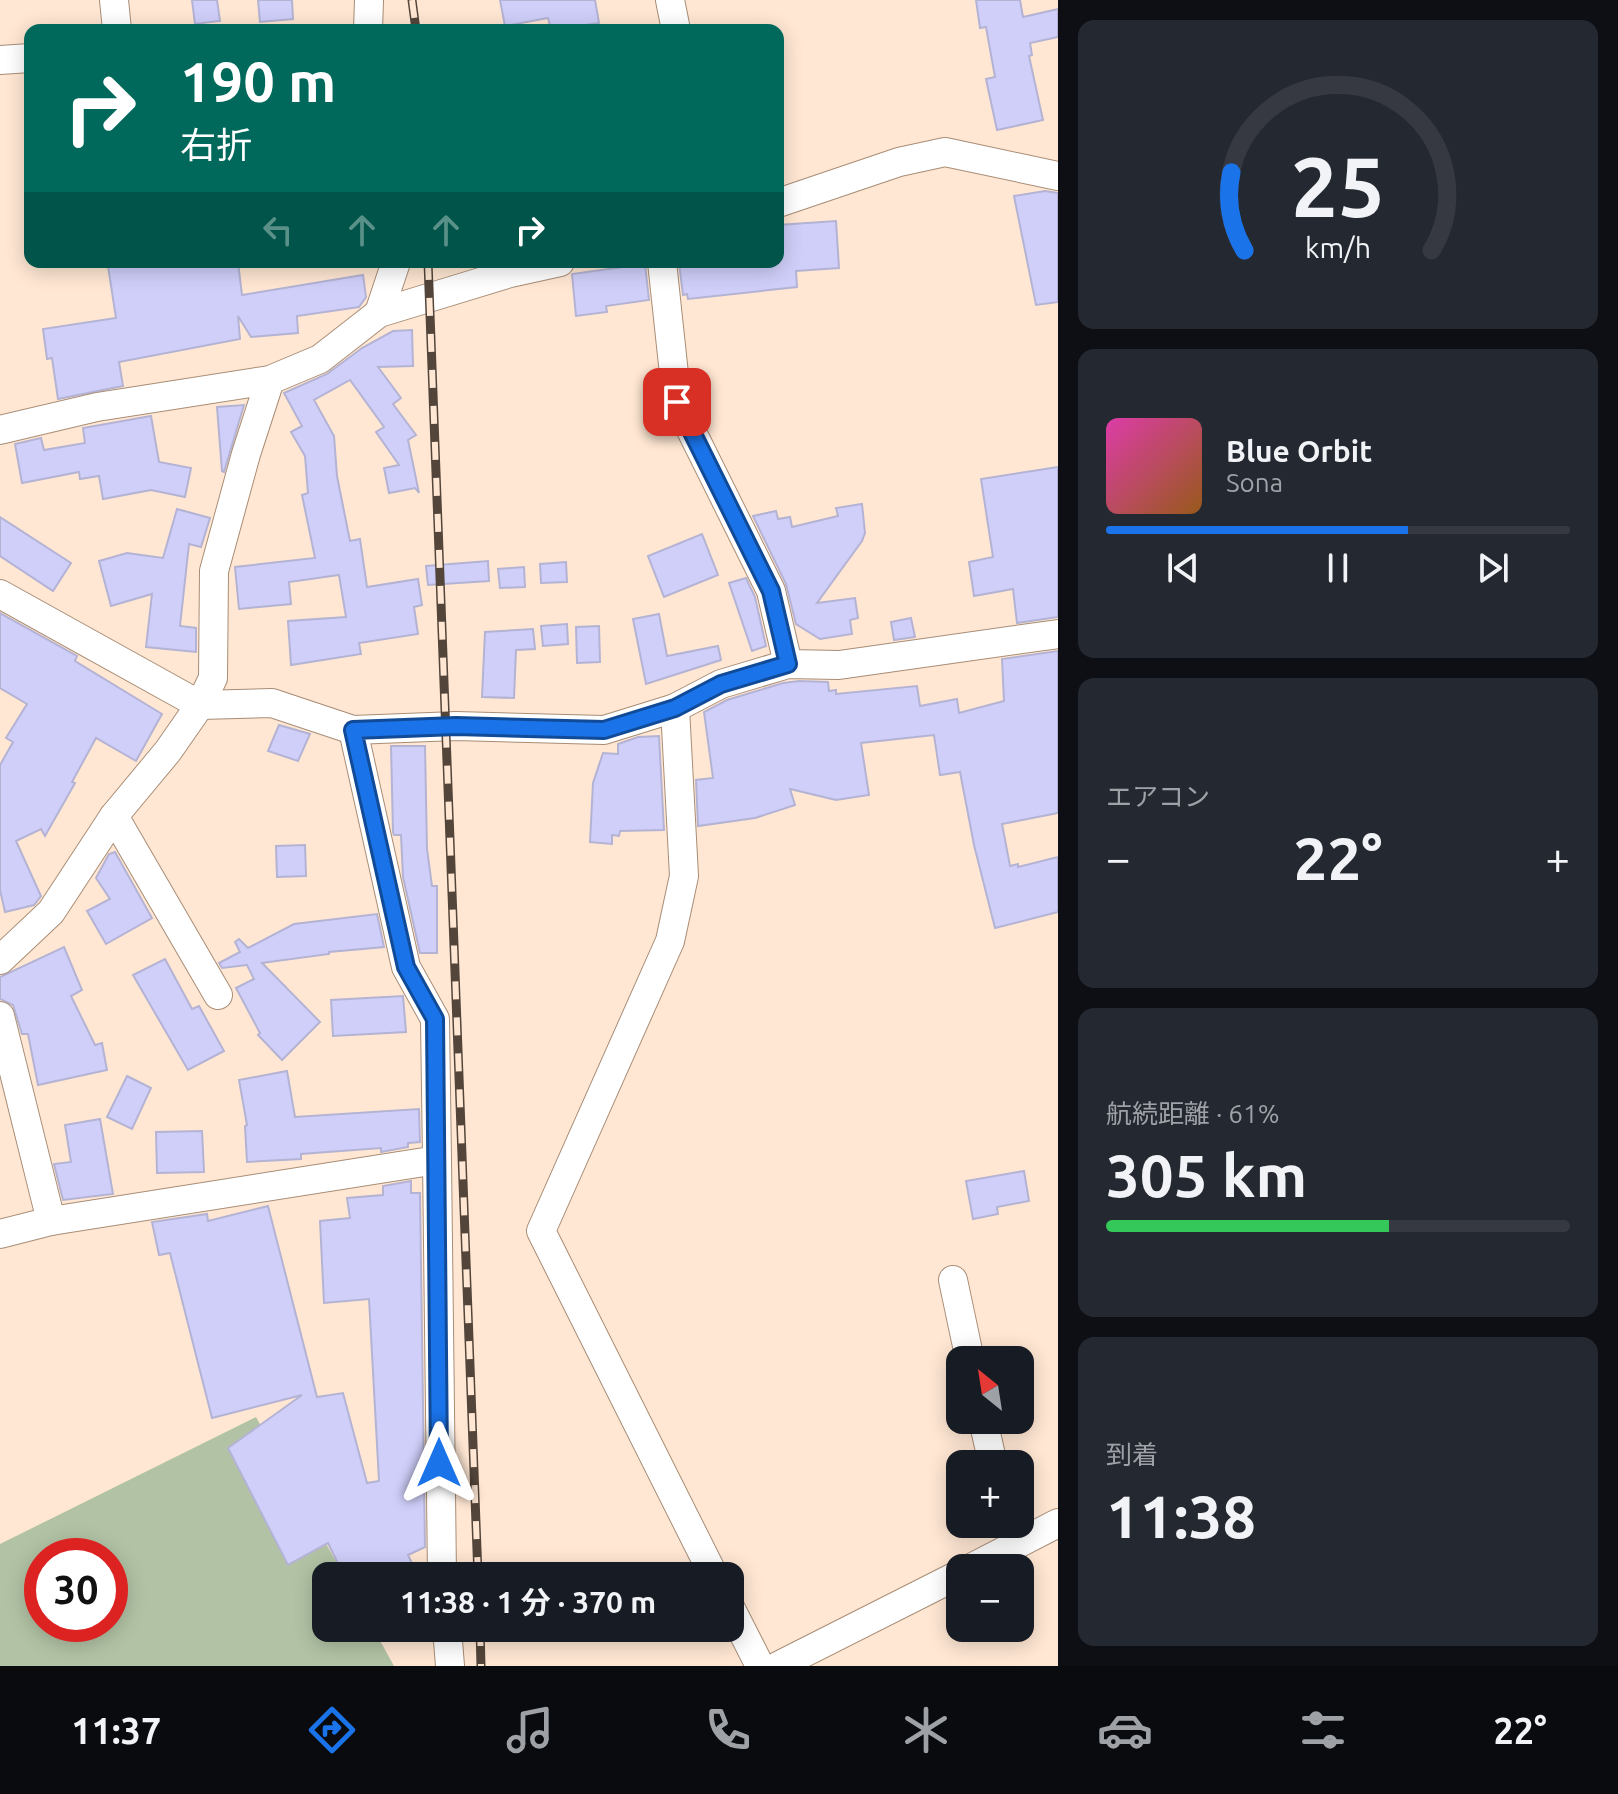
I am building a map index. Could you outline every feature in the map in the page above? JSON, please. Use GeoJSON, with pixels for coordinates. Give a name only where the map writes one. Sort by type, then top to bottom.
{"type":"FeatureCollection","features":[{"type":"Feature","properties":{"kind":"street"},"geometry":{"type":"LineString","coordinates":[[114,0],[116,24]]}},
{"type":"Feature","properties":{"kind":"street"},"geometry":{"type":"LineString","coordinates":[[670,0],[675,24]]}},
{"type":"Feature","properties":{"kind":"street"},"geometry":{"type":"LineString","coordinates":[[0,60],[24,58]]}},
{"type":"Feature","properties":{"kind":"street"},"geometry":{"type":"LineString","coordinates":[[784,201],[899,162],[945,152],[1058,176]]}},
{"type":"Feature","properties":{"kind":"street"},"geometry":{"type":"LineString","coordinates":[[379,313],[394,268]]}},
{"type":"Feature","properties":{"kind":"street"},"geometry":{"type":"LineString","coordinates":[[0,430],[97,407],[270,380],[320,359],[379,313],[533,268]]}},
{"type":"Feature","properties":{"kind":"street"},"geometry":{"type":"LineString","coordinates":[[663,268],[677,402],[771,591],[788,664]]}},
{"type":"Feature","properties":{"kind":"street"},"geometry":{"type":"LineString","coordinates":[[0,960],[51,912],[114,816],[168,751],[200,705],[213,678],[214,571],[270,380]]}},
{"type":"Feature","properties":{"kind":"street"},"geometry":{"type":"LineString","coordinates":[[0,594],[200,705],[272,703],[353,730],[456,726],[604,730],[675,708],[721,684],[788,664],[839,665],[1058,634]]}},
{"type":"Feature","properties":{"kind":"street"},"geometry":{"type":"LineString","coordinates":[[675,708],[684,876],[670,941],[541,1231],[707,1562]]}},
{"type":"Feature","properties":{"kind":"street"},"geometry":{"type":"LineString","coordinates":[[353,730],[406,967],[435,1019],[442,1562]]}},
{"type":"Feature","properties":{"kind":"street"},"geometry":{"type":"LineString","coordinates":[[114,816],[218,995]]}},
{"type":"Feature","properties":{"kind":"street"},"geometry":{"type":"LineString","coordinates":[[0,1016],[51,1221]]}},
{"type":"Feature","properties":{"kind":"street"},"geometry":{"type":"LineString","coordinates":[[0,1234],[51,1221],[437,1160]]}},
{"type":"Feature","properties":{"kind":"street"},"geometry":{"type":"LineString","coordinates":[[953,1280],[967,1346]]}},
{"type":"Feature","properties":{"kind":"street"},"geometry":{"type":"LineString","coordinates":[[1034,1529],[1058,1523]]}},
{"type":"Feature","properties":{"kind":"street"},"geometry":{"type":"LineString","coordinates":[[987,1554],[1006,1538]]}},
{"type":"Feature","properties":{"kind":"street"},"geometry":{"type":"LineString","coordinates":[[778,1666],[946,1581]]}},
{"type":"Feature","properties":{"kind":"street"},"geometry":{"type":"LineString","coordinates":[[744,1635],[760,1666]]}},
{"type":"Feature","properties":{"kind":"street"},"geometry":{"type":"LineString","coordinates":[[448,1642],[450,1666]]}},
{"type":"Feature","properties":{"kind":"green space"},"geometry":{"type":"Polygon","coordinates":[[[256,1417],[336,1562],[312,1562],[312,1642],[381,1642],[394,1666],[0,1666],[0,1544],[256,1417]]]}},
{"type":"Feature","properties":{"kind":"building"},"geometry":{"type":"Polygon","coordinates":[[[192,0],[217,0],[220,21],[195,24],[192,0]]]}},
{"type":"Feature","properties":{"kind":"building"},"geometry":{"type":"Polygon","coordinates":[[[258,0],[292,0],[293,19],[260,22],[258,0]]]}},
{"type":"Feature","properties":{"kind":"building"},"geometry":{"type":"Polygon","coordinates":[[[500,0],[595,0],[599,23],[550,24],[548,18],[505,24],[500,0]]]}},
{"type":"Feature","properties":{"kind":"building"},"geometry":{"type":"Polygon","coordinates":[[[976,0],[1020,0],[1023,17],[1058,9],[1058,37],[1030,43],[1032,55],[1029,56],[1043,120],[997,130],[986,79],[995,77],[986,27],[980,28],[976,0]]]}},
{"type":"Feature","properties":{"kind":"building"},"geometry":{"type":"Polygon","coordinates":[[[1045,191],[1058,193],[1058,302],[1036,305],[1014,196],[1045,191]]]}},
{"type":"Feature","properties":{"kind":"building"},"geometry":{"type":"Polygon","coordinates":[[[836,221],[839,268],[796,271],[797,287],[688,299],[687,294],[683,295],[680,268],[784,268],[784,225],[836,221]]]}},
{"type":"Feature","properties":{"kind":"building"},"geometry":{"type":"Polygon","coordinates":[[[108,268],[239,268],[242,295],[363,275],[366,297],[359,307],[297,316],[298,333],[251,337],[238,316],[240,339],[119,362],[123,386],[58,399],[52,358],[47,359],[43,329],[116,318],[108,268]]]}},
{"type":"Feature","properties":{"kind":"building"},"geometry":{"type":"Polygon","coordinates":[[[616,268],[645,268],[649,300],[606,306],[607,312],[576,316],[572,274],[616,268]]]}},
{"type":"Feature","properties":{"kind":"building"},"geometry":{"type":"Polygon","coordinates":[[[412,330],[413,366],[378,367],[401,398],[393,404],[416,435],[408,440],[419,493],[415,488],[389,493],[384,468],[399,465],[376,432],[384,427],[350,380],[314,400],[334,436],[337,476],[350,541],[360,539],[367,587],[418,579],[422,605],[414,607],[418,634],[359,643],[361,654],[291,665],[288,621],[346,617],[339,575],[289,582],[291,604],[239,609],[235,567],[315,558],[302,495],[308,493],[305,456],[291,432],[302,426],[284,393],[327,374],[362,348],[393,331],[412,330]]]}},
{"type":"Feature","properties":{"kind":"building"},"geometry":{"type":"Polygon","coordinates":[[[244,405],[224,472],[217,407],[244,405]]]}},
{"type":"Feature","properties":{"kind":"building"},"geometry":{"type":"Polygon","coordinates":[[[151,416],[159,462],[191,468],[185,497],[151,490],[103,499],[99,476],[80,479],[79,472],[22,483],[15,444],[41,438],[44,450],[85,443],[83,428],[151,416]]]}},
{"type":"Feature","properties":{"kind":"building"},"geometry":{"type":"Polygon","coordinates":[[[1058,467],[1058,617],[1017,623],[1013,589],[974,596],[969,562],[993,557],[981,479],[1058,467]]]}},
{"type":"Feature","properties":{"kind":"building"},"geometry":{"type":"Polygon","coordinates":[[[862,504],[865,533],[862,541],[817,603],[855,598],[858,618],[850,620],[852,634],[820,639],[796,624],[786,584],[753,516],[776,511],[778,519],[790,517],[792,527],[838,516],[836,508],[862,504]]]}},
{"type":"Feature","properties":{"kind":"building"},"geometry":{"type":"Polygon","coordinates":[[[177,509],[210,518],[201,547],[189,544],[180,626],[196,628],[196,652],[146,647],[152,594],[111,606],[99,561],[127,553],[163,558],[177,509]]]}},
{"type":"Feature","properties":{"kind":"building"},"geometry":{"type":"Polygon","coordinates":[[[0,517],[71,563],[53,591],[0,556],[0,517]]]}},
{"type":"Feature","properties":{"kind":"building"},"geometry":{"type":"Polygon","coordinates":[[[702,534],[718,575],[664,597],[648,556],[702,534]]]}},
{"type":"Feature","properties":{"kind":"building"},"geometry":{"type":"Polygon","coordinates":[[[488,561],[489,581],[428,585],[426,566],[488,561]]]}},
{"type":"Feature","properties":{"kind":"building"},"geometry":{"type":"Polygon","coordinates":[[[566,562],[567,582],[541,583],[540,564],[566,562]]]}},
{"type":"Feature","properties":{"kind":"building"},"geometry":{"type":"Polygon","coordinates":[[[524,567],[525,587],[500,588],[498,569],[524,567]]]}},
{"type":"Feature","properties":{"kind":"building"},"geometry":{"type":"Polygon","coordinates":[[[746,578],[755,597],[766,646],[752,651],[729,583],[746,578]]]}},
{"type":"Feature","properties":{"kind":"building"},"geometry":{"type":"Polygon","coordinates":[[[0,613],[77,656],[75,661],[162,714],[136,761],[96,738],[45,836],[41,829],[16,841],[41,896],[34,905],[5,912],[0,890],[0,765],[13,742],[6,738],[27,704],[0,688],[0,613]]]}},
{"type":"Feature","properties":{"kind":"building"},"geometry":{"type":"Polygon","coordinates":[[[659,614],[667,656],[718,646],[721,660],[646,684],[633,619],[659,614]]]}},
{"type":"Feature","properties":{"kind":"building"},"geometry":{"type":"Polygon","coordinates":[[[911,618],[915,637],[894,640],[891,622],[911,618]]]}},
{"type":"Feature","properties":{"kind":"building"},"geometry":{"type":"Polygon","coordinates":[[[567,624],[568,644],[543,646],[541,626],[567,624]]]}},
{"type":"Feature","properties":{"kind":"building"},"geometry":{"type":"Polygon","coordinates":[[[599,626],[600,662],[577,663],[576,627],[599,626]]]}},
{"type":"Feature","properties":{"kind":"building"},"geometry":{"type":"Polygon","coordinates":[[[533,629],[535,649],[516,650],[514,698],[482,697],[485,632],[533,629]]]}},
{"type":"Feature","properties":{"kind":"building"},"geometry":{"type":"Polygon","coordinates":[[[1058,651],[1058,813],[1002,824],[1010,866],[1018,864],[1018,867],[1058,857],[1058,912],[995,928],[960,772],[940,775],[934,735],[861,743],[869,795],[836,800],[790,789],[795,805],[755,818],[698,826],[696,780],[713,778],[704,712],[727,700],[799,681],[828,682],[829,691],[836,690],[836,694],[917,686],[920,706],[957,699],[959,713],[1004,701],[1002,659],[1058,651]]]}},
{"type":"Feature","properties":{"kind":"building"},"geometry":{"type":"Polygon","coordinates":[[[279,725],[310,734],[298,761],[268,751],[279,725]]]}},
{"type":"Feature","properties":{"kind":"building"},"geometry":{"type":"Polygon","coordinates":[[[659,736],[664,830],[620,831],[619,836],[612,835],[612,844],[590,842],[593,783],[603,753],[618,754],[618,744],[638,737],[659,736]]]}},
{"type":"Feature","properties":{"kind":"building"},"geometry":{"type":"Polygon","coordinates":[[[391,746],[425,746],[427,849],[432,886],[437,886],[437,953],[420,953],[403,877],[401,835],[394,835],[393,832],[391,746]]]}},
{"type":"Feature","properties":{"kind":"building"},"geometry":{"type":"Polygon","coordinates":[[[305,845],[306,876],[277,877],[276,846],[305,845]]]}},
{"type":"Feature","properties":{"kind":"building"},"geometry":{"type":"Polygon","coordinates":[[[115,852],[152,918],[106,944],[87,911],[110,899],[96,878],[109,854],[115,852]]]}},
{"type":"Feature","properties":{"kind":"building"},"geometry":{"type":"Polygon","coordinates":[[[377,914],[384,947],[262,963],[320,1022],[282,1060],[258,1035],[260,1033],[236,988],[254,979],[247,965],[222,968],[219,963],[240,952],[235,942],[239,939],[248,948],[294,924],[377,914]]]}},
{"type":"Feature","properties":{"kind":"building"},"geometry":{"type":"Polygon","coordinates":[[[64,947],[82,990],[71,996],[95,1045],[102,1043],[107,1070],[38,1085],[28,1034],[22,1034],[13,1005],[0,999],[0,977],[64,947]]]}},
{"type":"Feature","properties":{"kind":"building"},"geometry":{"type":"Polygon","coordinates":[[[165,959],[192,1009],[199,1006],[224,1051],[188,1070],[133,975],[165,959]]]}},
{"type":"Feature","properties":{"kind":"building"},"geometry":{"type":"Polygon","coordinates":[[[403,996],[406,1032],[333,1036],[331,1000],[403,996]]]}},
{"type":"Feature","properties":{"kind":"building"},"geometry":{"type":"Polygon","coordinates":[[[287,1071],[295,1117],[419,1109],[420,1142],[381,1152],[381,1148],[301,1154],[301,1159],[247,1162],[247,1125],[239,1080],[287,1071]]]}},
{"type":"Feature","properties":{"kind":"building"},"geometry":{"type":"Polygon","coordinates":[[[127,1076],[151,1088],[132,1129],[107,1117],[127,1076]]]}},
{"type":"Feature","properties":{"kind":"building"},"geometry":{"type":"Polygon","coordinates":[[[100,1119],[113,1194],[63,1200],[54,1164],[71,1162],[65,1125],[100,1119]]]}},
{"type":"Feature","properties":{"kind":"building"},"geometry":{"type":"Polygon","coordinates":[[[202,1131],[204,1172],[157,1173],[156,1132],[202,1131]]]}},
{"type":"Feature","properties":{"kind":"building"},"geometry":{"type":"Polygon","coordinates":[[[1024,1171],[1029,1201],[997,1207],[998,1214],[973,1219],[966,1181],[1024,1171]]]}},
{"type":"Feature","properties":{"kind":"building"},"geometry":{"type":"Polygon","coordinates":[[[411,1181],[411,1193],[420,1193],[425,1547],[408,1555],[411,1562],[337,1562],[328,1543],[288,1565],[228,1448],[302,1395],[212,1418],[170,1253],[159,1255],[152,1222],[207,1214],[208,1221],[268,1206],[317,1397],[343,1393],[367,1483],[379,1481],[369,1299],[324,1303],[320,1221],[350,1218],[347,1198],[383,1195],[383,1186],[411,1181]]]}},
{"type":"Feature","properties":{"kind":"railway"},"geometry":{"type":"LineString","coordinates":[[412,0],[415,24]]}},
{"type":"Feature","properties":{"kind":"railway"},"geometry":{"type":"LineString","coordinates":[[428,268],[477,1562]]}},
{"type":"Feature","properties":{"kind":"railway"},"geometry":{"type":"LineString","coordinates":[[480,1642],[481,1666]]}},
{"type":"Feature","properties":{"kind":"route"},"geometry":{"type":"LineString","coordinates":[[439,1463],[435,1019],[406,967],[353,730],[456,726],[604,730],[675,708],[721,684],[788,664],[771,591],[677,402]]}}]}
